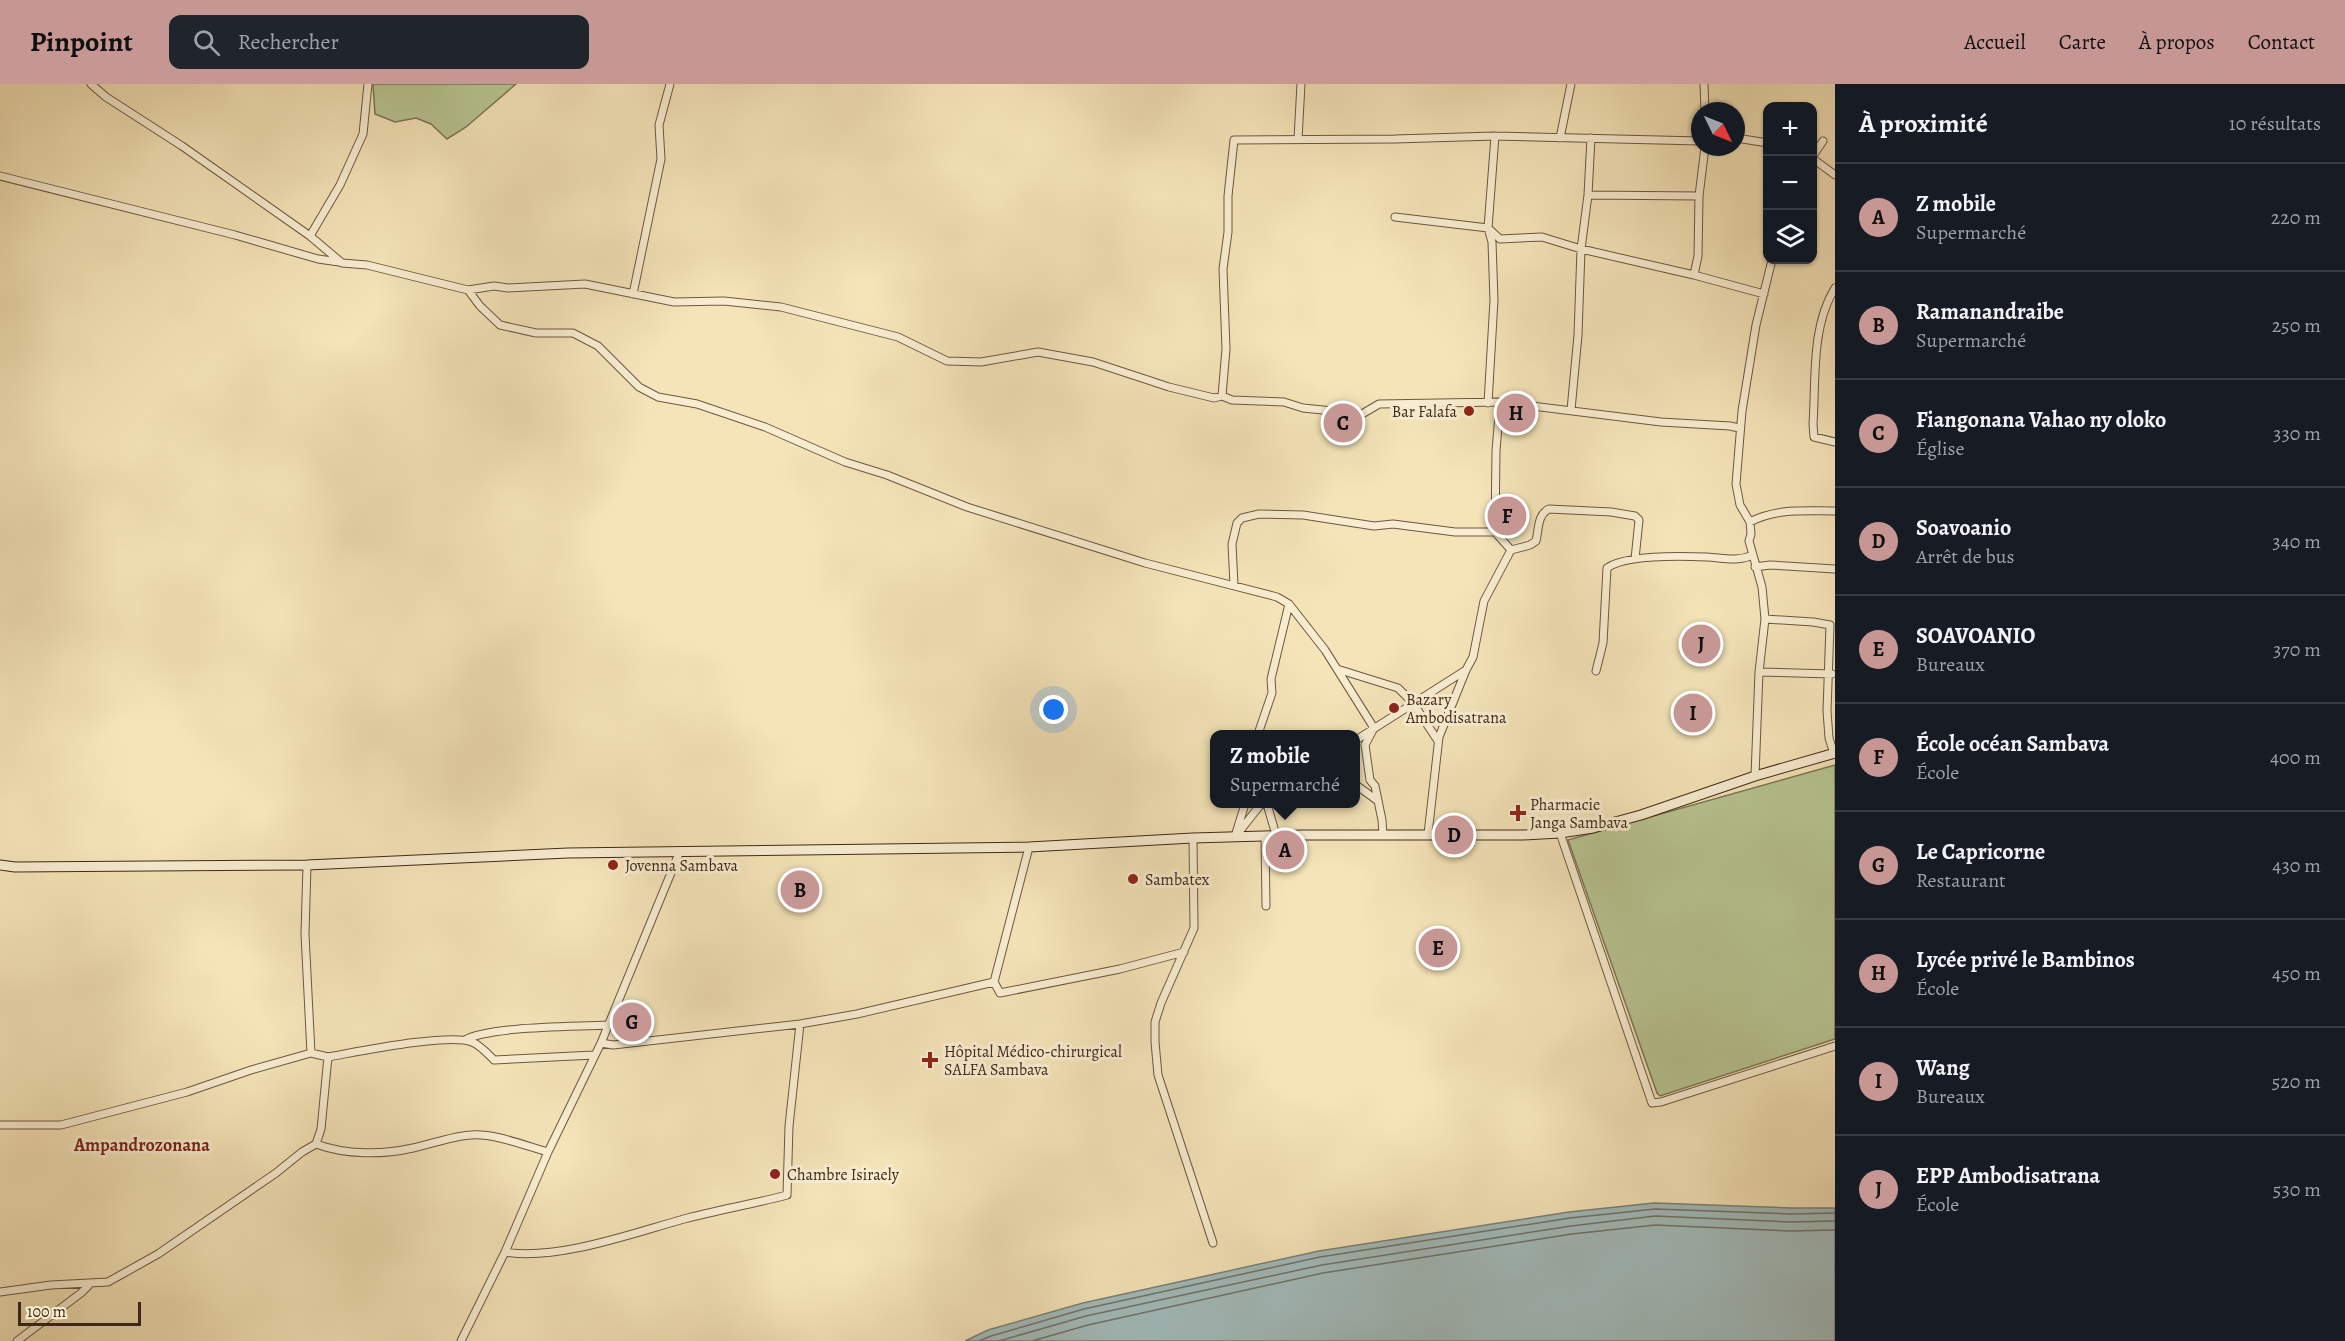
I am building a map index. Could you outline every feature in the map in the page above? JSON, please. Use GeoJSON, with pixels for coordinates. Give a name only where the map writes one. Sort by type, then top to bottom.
{"type":"FeatureCollection","features":[{"type":"Feature","properties":{"kind":"main road"},"geometry":{"type":"LineString","coordinates":[[0,865],[151,868],[307,866],[478,857],[680,851],[1029,847],[1276,835],[1560,833],[1593,828],[1641,815],[1755,777],[1834,754]]}},
{"type":"Feature","properties":{"kind":"street"},"geometry":{"type":"LineString","coordinates":[[91,84],[106,97],[310,236],[342,262]]}},
{"type":"Feature","properties":{"kind":"street"},"geometry":{"type":"LineString","coordinates":[[310,236],[339,185],[363,134],[368,84]]}},
{"type":"Feature","properties":{"kind":"street"},"geometry":{"type":"LineString","coordinates":[[633,294],[661,159],[659,125],[670,84]]}},
{"type":"Feature","properties":{"kind":"street"},"geometry":{"type":"LineString","coordinates":[[1298,139],[1301,84]]}},
{"type":"Feature","properties":{"kind":"street"},"geometry":{"type":"LineString","coordinates":[[1560,138],[1571,84]]}},
{"type":"Feature","properties":{"kind":"street"},"geometry":{"type":"LineString","coordinates":[[1704,84],[1705,102]]}},
{"type":"Feature","properties":{"kind":"street"},"geometry":{"type":"LineString","coordinates":[[1222,396],[1226,349],[1223,269],[1228,232],[1228,196],[1234,140],[1495,136],[1691,141]]}},
{"type":"Feature","properties":{"kind":"street"},"geometry":{"type":"LineString","coordinates":[[1488,403],[1493,354],[1494,300],[1492,242],[1488,228],[1495,136]]}},
{"type":"Feature","properties":{"kind":"street"},"geometry":{"type":"LineString","coordinates":[[1571,410],[1578,335],[1581,249],[1588,195],[1591,138]]}},
{"type":"Feature","properties":{"kind":"street"},"geometry":{"type":"LineString","coordinates":[[1745,139],[1763,142]]}},
{"type":"Feature","properties":{"kind":"street"},"geometry":{"type":"LineString","coordinates":[[1813,156],[1823,141]]}},
{"type":"Feature","properties":{"kind":"street"},"geometry":{"type":"LineString","coordinates":[[1694,275],[1698,256],[1699,196],[1704,156]]}},
{"type":"Feature","properties":{"kind":"street"},"geometry":{"type":"LineString","coordinates":[[1817,161],[1835,175]]}},
{"type":"Feature","properties":{"kind":"street"},"geometry":{"type":"LineString","coordinates":[[0,176],[318,259],[367,265],[468,290],[495,286],[508,288],[585,284],[674,302],[724,301],[781,307],[898,337],[947,361],[981,362],[1038,352],[1093,362],[1169,387],[1214,398],[1222,396],[1232,400],[1284,402],[1303,408],[1362,414],[1379,404],[1500,402],[1638,420],[1739,428]]}},
{"type":"Feature","properties":{"kind":"street"},"geometry":{"type":"LineString","coordinates":[[1588,195],[1699,196]]}},
{"type":"Feature","properties":{"kind":"street"},"geometry":{"type":"LineString","coordinates":[[1395,217],[1488,228],[1500,239],[1542,237],[1581,249],[1764,294]]}},
{"type":"Feature","properties":{"kind":"street"},"geometry":{"type":"LineString","coordinates":[[1755,777],[1765,619],[1762,587],[1749,542],[1750,522],[1740,505],[1736,484],[1739,428],[1756,325],[1771,264]]}},
{"type":"Feature","properties":{"kind":"street"},"geometry":{"type":"LineString","coordinates":[[1835,288],[1822,313],[1818,332],[1813,424],[1814,437],[1835,442]]}},
{"type":"Feature","properties":{"kind":"street"},"geometry":{"type":"LineString","coordinates":[[468,290],[480,306],[500,325],[536,333],[573,333],[598,346],[639,387],[658,397],[698,404],[765,427],[845,462],[887,475],[967,507],[1145,563],[1277,597],[1288,604],[1325,650],[1374,728]]}},
{"type":"Feature","properties":{"kind":"street"},"geometry":{"type":"LineString","coordinates":[[1500,402],[1496,451],[1495,532],[1511,550]]}},
{"type":"Feature","properties":{"kind":"street"},"geometry":{"type":"LineString","coordinates":[[1428,834],[1438,741],[1473,657],[1484,601],[1511,550],[1536,541],[1540,517],[1549,509],[1611,512],[1635,516],[1639,520],[1635,559]]}},
{"type":"Feature","properties":{"kind":"street"},"geometry":{"type":"LineString","coordinates":[[1750,522],[1765,514],[1785,511],[1835,511]]}},
{"type":"Feature","properties":{"kind":"street"},"geometry":{"type":"LineString","coordinates":[[1234,585],[1232,544],[1237,523],[1242,518],[1258,514],[1303,515],[1374,526],[1393,524],[1455,532],[1495,532]]}},
{"type":"Feature","properties":{"kind":"street"},"geometry":{"type":"LineString","coordinates":[[1596,671],[1604,643],[1607,568],[1612,563],[1635,559],[1689,557],[1741,560],[1753,555]]}},
{"type":"Feature","properties":{"kind":"street"},"geometry":{"type":"LineString","coordinates":[[1755,567],[1770,565],[1835,569]]}},
{"type":"Feature","properties":{"kind":"street"},"geometry":{"type":"LineString","coordinates":[[1260,730],[1272,693],[1271,679],[1288,604]]}},
{"type":"Feature","properties":{"kind":"street"},"geometry":{"type":"LineString","coordinates":[[1765,619],[1830,625],[1833,674],[1827,711],[1829,738],[1834,754]]}},
{"type":"Feature","properties":{"kind":"street"},"geometry":{"type":"LineString","coordinates":[[1337,669],[1398,688],[1413,703],[1438,741]]}},
{"type":"Feature","properties":{"kind":"street"},"geometry":{"type":"LineString","coordinates":[[1360,737],[1466,670]]}},
{"type":"Feature","properties":{"kind":"street"},"geometry":{"type":"LineString","coordinates":[[1760,672],[1833,674]]}},
{"type":"Feature","properties":{"kind":"street"},"geometry":{"type":"LineString","coordinates":[[1374,728],[1365,745],[1370,780],[1376,786],[1383,835]]}},
{"type":"Feature","properties":{"kind":"street"},"geometry":{"type":"LineString","coordinates":[[1360,788],[1378,801]]}},
{"type":"Feature","properties":{"kind":"street"},"geometry":{"type":"LineString","coordinates":[[1235,837],[1244,808]]}},
{"type":"Feature","properties":{"kind":"street"},"geometry":{"type":"LineString","coordinates":[[1235,837],[1258,808]]}},
{"type":"Feature","properties":{"kind":"street"},"geometry":{"type":"LineString","coordinates":[[1268,808],[1276,835]]}},
{"type":"Feature","properties":{"kind":"street"},"geometry":{"type":"LineString","coordinates":[[1560,833],[1652,1103],[1662,1102],[1835,1046]]}},
{"type":"Feature","properties":{"kind":"street"},"geometry":{"type":"LineString","coordinates":[[1265,836],[1266,906]]}},
{"type":"Feature","properties":{"kind":"street"},"geometry":{"type":"LineString","coordinates":[[1193,838],[1194,928],[1155,1022],[1156,1053],[1158,1075],[1213,1243]]}},
{"type":"Feature","properties":{"kind":"street"},"geometry":{"type":"LineString","coordinates":[[1029,847],[994,982],[1000,993],[1120,969],[1184,952]]}},
{"type":"Feature","properties":{"kind":"street"},"geometry":{"type":"LineString","coordinates":[[461,1341],[505,1252],[548,1152],[601,1043],[680,851]]}},
{"type":"Feature","properties":{"kind":"street"},"geometry":{"type":"LineString","coordinates":[[307,866],[305,934],[312,1053]]}},
{"type":"Feature","properties":{"kind":"street"},"geometry":{"type":"LineString","coordinates":[[601,1043],[613,1045],[800,1024],[858,1014],[994,982]]}},
{"type":"Feature","properties":{"kind":"street"},"geometry":{"type":"LineString","coordinates":[[505,1252],[525,1253],[579,1248],[787,1195],[789,1126],[800,1024]]}},
{"type":"Feature","properties":{"kind":"street"},"geometry":{"type":"LineString","coordinates":[[465,1040],[474,1035],[524,1029],[608,1025]]}},
{"type":"Feature","properties":{"kind":"street"},"geometry":{"type":"LineString","coordinates":[[0,1125],[61,1125],[187,1092],[251,1070],[312,1053],[328,1058],[434,1041],[465,1040],[475,1043],[494,1060],[594,1055]]}},
{"type":"Feature","properties":{"kind":"street"},"geometry":{"type":"LineString","coordinates":[[0,1292],[51,1285],[108,1282],[158,1254],[276,1173],[316,1144],[321,1129],[328,1058]]}},
{"type":"Feature","properties":{"kind":"street"},"geometry":{"type":"LineString","coordinates":[[316,1144],[329,1149],[354,1153],[381,1152],[410,1149],[471,1135],[487,1136],[548,1152]]}},
{"type":"Feature","properties":{"kind":"street"},"geometry":{"type":"LineString","coordinates":[[17,1341],[90,1284]]}},
{"type":"Feature","properties":{"kind":"green space"},"geometry":{"type":"Polygon","coordinates":[[[373,84],[516,84],[466,127],[447,139],[431,124],[416,118],[395,122],[375,114],[373,84]]]}},
{"type":"Feature","properties":{"kind":"green space"},"geometry":{"type":"Polygon","coordinates":[[[1835,765],[1835,1039],[1660,1096],[1657,1093],[1568,840],[1835,765]]]}},
{"type":"Feature","properties":{"kind":"water"},"geometry":{"type":"Polygon","coordinates":[[[1654,1203],[1835,1208],[1835,1341],[965,1341],[988,1330],[1083,1303],[1319,1251],[1569,1212],[1654,1203]]]}},
{"type":"Feature","properties":{"kind":"place","name":"Bar Falafa"},"geometry":{"type":"Point","coordinates":[1469,411]}},
{"type":"Feature","properties":{"kind":"place","name":"Lycée privé le Bambinos"},"geometry":{"type":"Point","coordinates":[1516,413]}},
{"type":"Feature","properties":{"kind":"place","name":"Fiangonana Vahao ny oloko"},"geometry":{"type":"Point","coordinates":[1343,423]}},
{"type":"Feature","properties":{"kind":"place","name":"École océan Sambava"},"geometry":{"type":"Point","coordinates":[1507,516]}},
{"type":"Feature","properties":{"kind":"place","name":"EPP Ambodisatrana"},"geometry":{"type":"Point","coordinates":[1701,644]}},
{"type":"Feature","properties":{"kind":"place","name":"Bazary Ambodisatrana"},"geometry":{"type":"Point","coordinates":[1394,708]}},
{"type":"Feature","properties":{"kind":"place","name":"Wang"},"geometry":{"type":"Point","coordinates":[1693,713]}},
{"type":"Feature","properties":{"kind":"place","name":"Pharmacie Janga Sambava"},"geometry":{"type":"Point","coordinates":[1518,813]}},
{"type":"Feature","properties":{"kind":"place","name":"Soavoanio"},"geometry":{"type":"Point","coordinates":[1454,835]}},
{"type":"Feature","properties":{"kind":"place","name":"Z mobile"},"geometry":{"type":"Point","coordinates":[1285,850]}},
{"type":"Feature","properties":{"kind":"place","name":"Jovenna Sambava"},"geometry":{"type":"Point","coordinates":[613,865]}},
{"type":"Feature","properties":{"kind":"place","name":"Sambatex"},"geometry":{"type":"Point","coordinates":[1133,879]}},
{"type":"Feature","properties":{"kind":"place","name":"Ramanandraibe"},"geometry":{"type":"Point","coordinates":[800,890]}},
{"type":"Feature","properties":{"kind":"place","name":"SOAVOANIO"},"geometry":{"type":"Point","coordinates":[1438,948]}},
{"type":"Feature","properties":{"kind":"place","name":"Le Capricorne"},"geometry":{"type":"Point","coordinates":[632,1022]}},
{"type":"Feature","properties":{"kind":"place","name":"Hôpital Médico-chirurgical SALFA Sambava"},"geometry":{"type":"Point","coordinates":[930,1060]}},
{"type":"Feature","properties":{"kind":"place","name":"Chambre Isiraely"},"geometry":{"type":"Point","coordinates":[775,1174]}},
{"type":"Feature","properties":{"kind":"district","name":"Ampandrozonana"},"geometry":{"type":"Point","coordinates":[142,1145]}}]}
